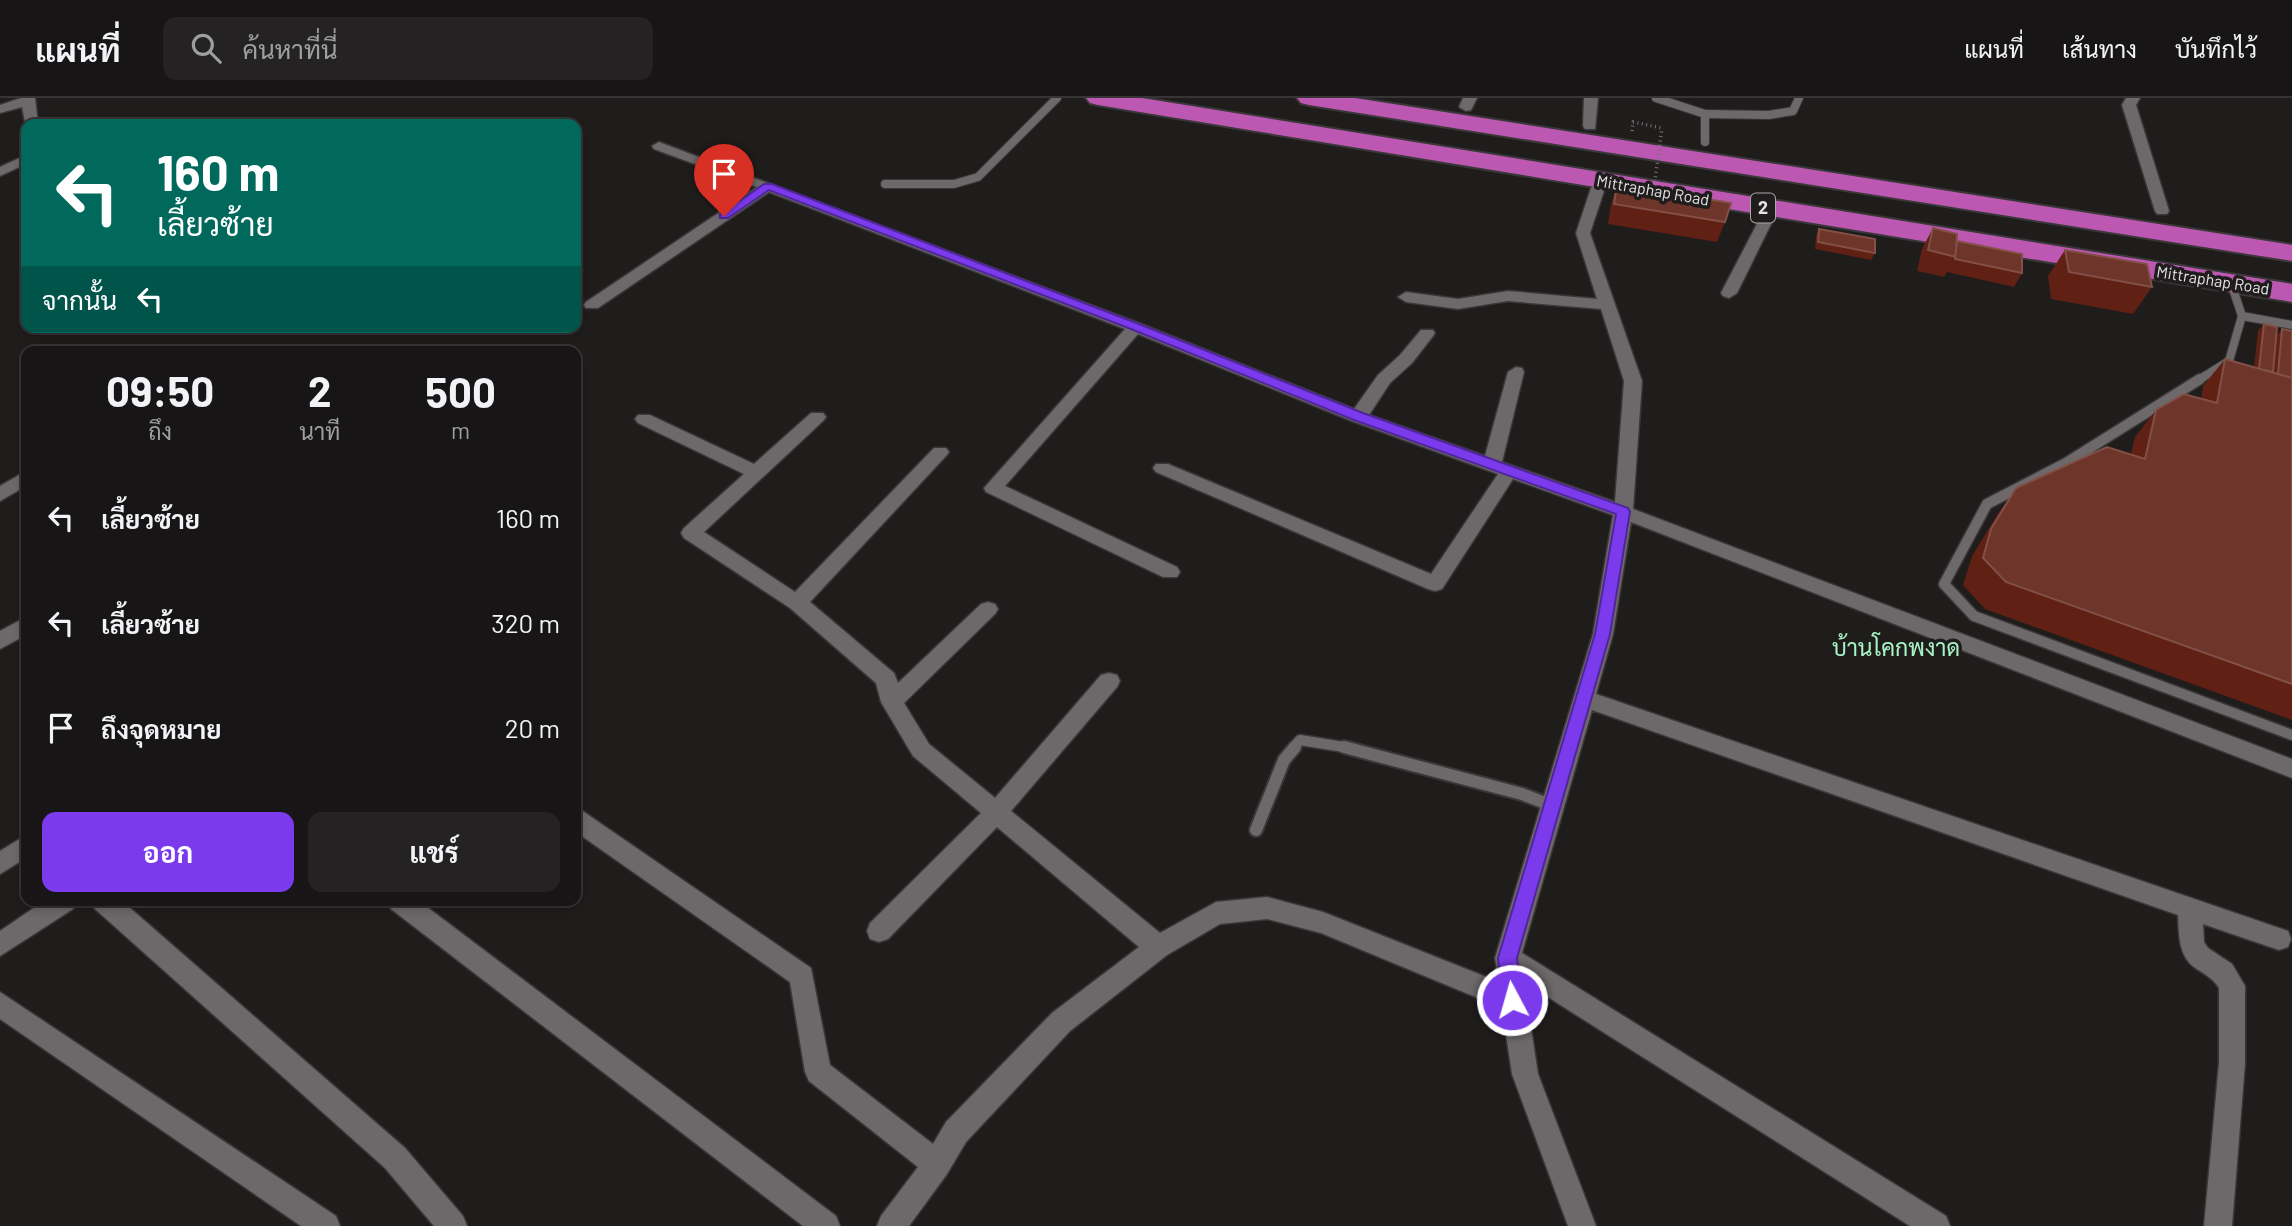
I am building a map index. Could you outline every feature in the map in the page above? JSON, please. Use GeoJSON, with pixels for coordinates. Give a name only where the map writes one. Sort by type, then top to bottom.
{"type":"FeatureCollection","features":[{"type":"Feature","properties":{"kind":"highway","name":"Mittraphap Road"},"geometry":{"type":"LineString","coordinates":[[1098,98],[2292,293]]}},
{"type":"Feature","properties":{"kind":"highway","name":"Mittraphap Road"},"geometry":{"type":"LineString","coordinates":[[1189,98],[2292,272]]}},
{"type":"Feature","properties":{"kind":"highway","name":"Mittraphap Road"},"geometry":{"type":"LineString","coordinates":[[1309,98],[2292,253]]}},
{"type":"Feature","properties":{"kind":"highway"},"geometry":{"type":"LineString","coordinates":[[1402,98],[1468,102],[1590,126],[2292,231]]}},
{"type":"Feature","properties":{"kind":"highway"},"geometry":{"type":"LineString","coordinates":[[1256,108],[1400,147]]}},
{"type":"Feature","properties":{"kind":"street"},"geometry":{"type":"LineString","coordinates":[[1590,126],[1591,98]]}},
{"type":"Feature","properties":{"kind":"street"},"geometry":{"type":"LineString","coordinates":[[2133,98],[2129,105],[2162,211]]}},
{"type":"Feature","properties":{"kind":"street"},"geometry":{"type":"LineString","coordinates":[[0,109],[28,99],[30,119]]}},
{"type":"Feature","properties":{"kind":"street"},"geometry":{"type":"LineString","coordinates":[[659,146],[1135,327],[1359,416],[1623,512],[2292,769]]}},
{"type":"Feature","properties":{"kind":"street"},"geometry":{"type":"LineString","coordinates":[[0,172],[21,162]]}},
{"type":"Feature","properties":{"kind":"street"},"geometry":{"type":"LineString","coordinates":[[593,305],[768,186]]}},
{"type":"Feature","properties":{"kind":"street"},"geometry":{"type":"LineString","coordinates":[[1582,1226],[1525,1074],[1512,1000],[1508,958],[1603,634],[1623,512],[1633,381],[1583,233],[1598,188]]}},
{"type":"Feature","properties":{"kind":"street"},"geometry":{"type":"LineString","coordinates":[[1729,293],[1765,222],[1764,208]]}},
{"type":"Feature","properties":{"kind":"street"},"geometry":{"type":"LineString","coordinates":[[1406,297],[1458,304],[1508,296],[1609,305]]}},
{"type":"Feature","properties":{"kind":"street"},"geometry":{"type":"LineString","coordinates":[[1135,327],[993,488],[1170,572]]}},
{"type":"Feature","properties":{"kind":"street"},"geometry":{"type":"LineString","coordinates":[[1359,416],[1384,379],[1406,359],[1427,333]]}},
{"type":"Feature","properties":{"kind":"street"},"geometry":{"type":"LineString","coordinates":[[1162,468],[1435,584],[1500,468],[1516,372]]}},
{"type":"Feature","properties":{"kind":"street"},"geometry":{"type":"LineString","coordinates":[[817,417],[691,533],[797,603],[886,679],[892,702],[920,750],[1158,947]]}},
{"type":"Feature","properties":{"kind":"street"},"geometry":{"type":"LineString","coordinates":[[644,419],[757,473]]}},
{"type":"Feature","properties":{"kind":"street"},"geometry":{"type":"LineString","coordinates":[[797,603],[940,452]]}},
{"type":"Feature","properties":{"kind":"street"},"geometry":{"type":"LineString","coordinates":[[0,495],[21,480]]}},
{"type":"Feature","properties":{"kind":"street"},"geometry":{"type":"LineString","coordinates":[[892,702],[988,609]]}},
{"type":"Feature","properties":{"kind":"street"},"geometry":{"type":"LineString","coordinates":[[0,641],[21,628]]}},
{"type":"Feature","properties":{"kind":"street"},"geometry":{"type":"LineString","coordinates":[[879,931],[995,814],[1109,681]]}},
{"type":"Feature","properties":{"kind":"street"},"geometry":{"type":"LineString","coordinates":[[1585,699],[2279,939]]}},
{"type":"Feature","properties":{"kind":"street"},"geometry":{"type":"LineString","coordinates":[[581,821],[802,976],[818,1072],[937,1164]]}},
{"type":"Feature","properties":{"kind":"street"},"geometry":{"type":"LineString","coordinates":[[0,864],[21,849]]}},
{"type":"Feature","properties":{"kind":"street"},"geometry":{"type":"LineString","coordinates":[[0,945],[57,906]]}},
{"type":"Feature","properties":{"kind":"street"},"geometry":{"type":"LineString","coordinates":[[110,906],[395,1158],[453,1226]]}},
{"type":"Feature","properties":{"kind":"street"},"geometry":{"type":"LineString","coordinates":[[407,906],[826,1226]]}},
{"type":"Feature","properties":{"kind":"street"},"geometry":{"type":"LineString","coordinates":[[891,1226],[937,1164],[956,1132],[1061,1022],[1158,947],[1216,912],[1267,908],[1323,923],[1512,1000]]}},
{"type":"Feature","properties":{"kind":"street"},"geometry":{"type":"LineString","coordinates":[[2190,910],[2192,944],[2199,956],[2230,979],[2232,986],[2232,1063],[2218,1226]]}},
{"type":"Feature","properties":{"kind":"street"},"geometry":{"type":"LineString","coordinates":[[1508,958],[1937,1226]]}},
{"type":"Feature","properties":{"kind":"street"},"geometry":{"type":"LineString","coordinates":[[0,1004],[326,1226]]}},
{"type":"Feature","properties":{"kind":"lane"},"geometry":{"type":"LineString","coordinates":[[885,184],[954,184],[978,177],[1057,98]]}},
{"type":"Feature","properties":{"kind":"lane"},"geometry":{"type":"LineString","coordinates":[[1656,98],[1705,114],[1769,115],[1793,111],[1799,98]]}},
{"type":"Feature","properties":{"kind":"lane"},"geometry":{"type":"LineString","coordinates":[[1705,114],[1705,142]]}},
{"type":"Feature","properties":{"kind":"lane"},"geometry":{"type":"LineString","coordinates":[[2231,283],[2242,316],[2229,361],[2066,463],[1987,504],[1944,584],[1974,616],[2292,735]]}},
{"type":"Feature","properties":{"kind":"lane"},"geometry":{"type":"LineString","coordinates":[[2242,316],[2292,325]]}},
{"type":"Feature","properties":{"kind":"lane"},"geometry":{"type":"LineString","coordinates":[[1256,830],[1284,760],[1300,740],[1334,744],[1522,794],[1553,806]]}},
{"type":"Feature","properties":{"kind":"path"},"geometry":{"type":"LineString","coordinates":[[1633,122],[1662,128],[1652,199]]}},
{"type":"Feature","properties":{"kind":"building"},"geometry":{"type":"Polygon","coordinates":[[[1617,184],[1731,203],[1725,222],[1614,204],[1617,184]]]}},
{"type":"Feature","properties":{"kind":"building"},"geometry":{"type":"Polygon","coordinates":[[[1933,228],[1957,234],[1956,257],[1928,250],[1933,228]]]}},
{"type":"Feature","properties":{"kind":"building"},"geometry":{"type":"Polygon","coordinates":[[[1819,229],[1875,239],[1875,253],[1818,242],[1819,229]]]}},
{"type":"Feature","properties":{"kind":"building"},"geometry":{"type":"Polygon","coordinates":[[[1957,241],[2022,254],[2022,273],[1955,259],[1957,241]]]}},
{"type":"Feature","properties":{"kind":"building"},"geometry":{"type":"Polygon","coordinates":[[[2065,250],[2147,264],[2152,287],[2069,272],[2065,250]]]}},
{"type":"Feature","properties":{"kind":"building"},"geometry":{"type":"Polygon","coordinates":[[[2264,324],[2277,327],[2273,372],[2259,369],[2264,324]]]}},
{"type":"Feature","properties":{"kind":"building"},"geometry":{"type":"Polygon","coordinates":[[[2282,329],[2292,331],[2292,378],[2278,374],[2282,329]]]}},
{"type":"Feature","properties":{"kind":"building"},"geometry":{"type":"Polygon","coordinates":[[[2225,359],[2292,378],[2292,684],[2006,582],[1983,558],[1991,529],[2016,488],[2107,447],[2145,459],[2156,410],[2184,394],[2217,403],[2225,359]]]}},
{"type":"Feature","properties":{"kind":"district","name":"บ้านโคกพงาด"},"geometry":{"type":"Point","coordinates":[1896,648]}},
{"type":"Feature","properties":{"kind":"route"},"geometry":{"type":"LineString","coordinates":[[724,216],[768,186],[1359,416],[1623,512],[1603,634],[1508,958],[1512,1000]]}}]}
